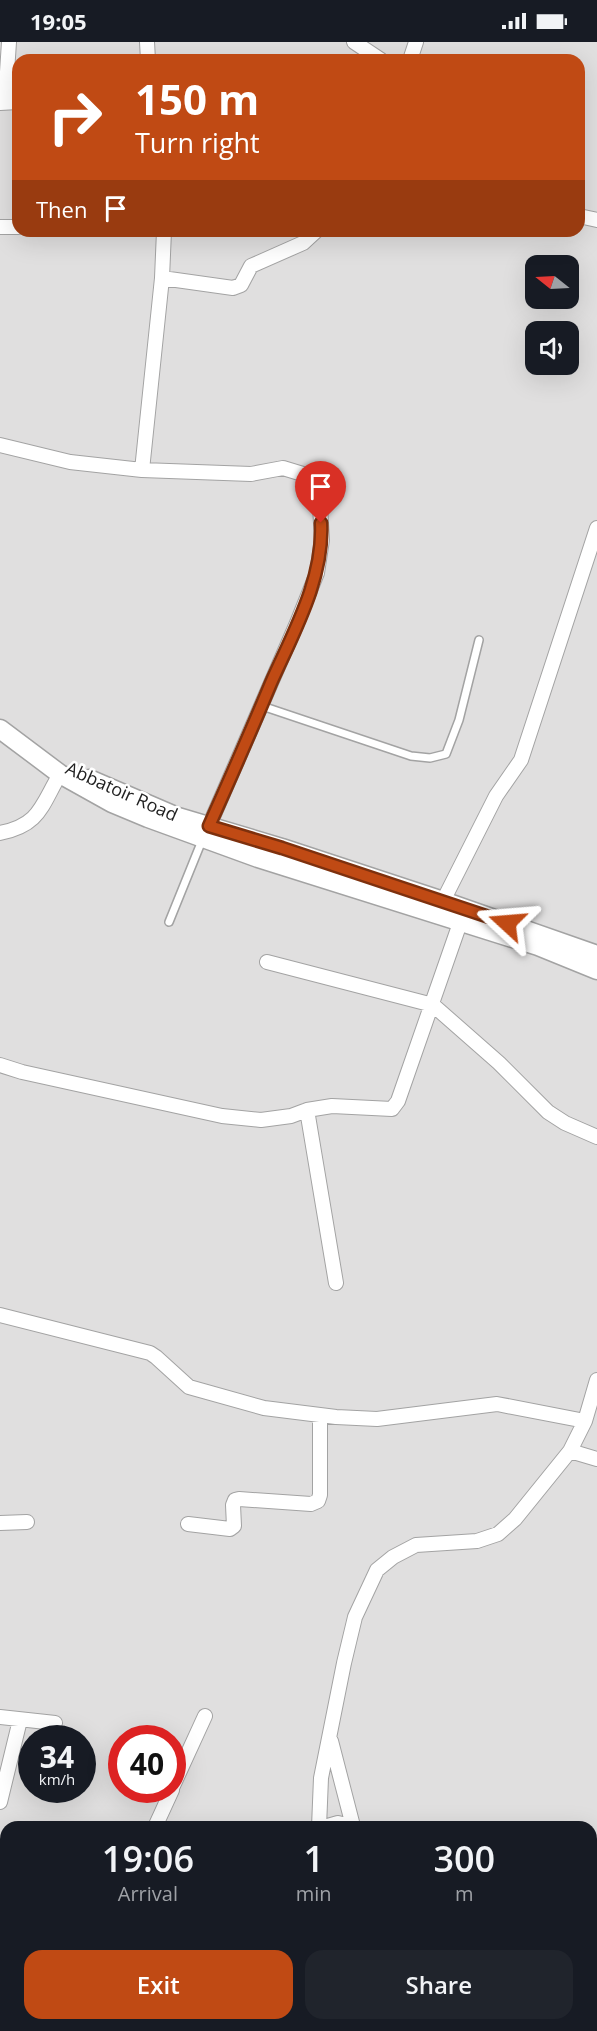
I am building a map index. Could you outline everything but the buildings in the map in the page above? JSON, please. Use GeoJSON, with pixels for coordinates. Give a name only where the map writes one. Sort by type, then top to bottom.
{"type":"FeatureCollection","features":[{"type":"Feature","properties":{"kind":"street"},"geometry":{"type":"LineString","coordinates":[[8,102],[9,42]]}},
{"type":"Feature","properties":{"kind":"street"},"geometry":{"type":"LineString","coordinates":[[354,42],[372,54]]}},
{"type":"Feature","properties":{"kind":"street"},"geometry":{"type":"LineString","coordinates":[[142,470],[162,278],[164,237]]}},
{"type":"Feature","properties":{"kind":"street"},"geometry":{"type":"LineString","coordinates":[[162,278],[233,288],[241,285],[251,266],[303,243],[310,237]]}},
{"type":"Feature","properties":{"kind":"street"},"geometry":{"type":"LineString","coordinates":[[0,445],[70,462],[142,470],[251,474],[283,468],[306,475],[320,506],[322,540],[316,573],[262,706],[206,832]]}},
{"type":"Feature","properties":{"kind":"street"},"geometry":{"type":"LineString","coordinates":[[443,901],[496,796],[525,751],[564,624],[597,528]]}},
{"type":"Feature","properties":{"kind":"street","name":"Abbatoir Road"},"geometry":{"type":"LineString","coordinates":[[0,720],[50,758],[89,779],[175,816],[258,858],[538,946],[597,970]]}},
{"type":"Feature","properties":{"kind":"street","name":"Abbatoir Road"},"geometry":{"type":"LineString","coordinates":[[0,729],[60,774],[112,803],[443,901],[597,955]]}},
{"type":"Feature","properties":{"kind":"street"},"geometry":{"type":"LineString","coordinates":[[0,833],[17,830],[33,821],[60,774]]}},
{"type":"Feature","properties":{"kind":"street"},"geometry":{"type":"LineString","coordinates":[[0,1065],[22,1072],[222,1116],[261,1120],[333,1106],[392,1109],[398,1101],[460,923]]}},
{"type":"Feature","properties":{"kind":"street"},"geometry":{"type":"LineString","coordinates":[[267,962],[433,1005],[499,1063],[548,1112],[565,1123],[597,1137]]}},
{"type":"Feature","properties":{"kind":"street"},"geometry":{"type":"LineString","coordinates":[[307,1110],[336,1283]]}},
{"type":"Feature","properties":{"kind":"street"},"geometry":{"type":"LineString","coordinates":[[0,1316],[150,1353],[189,1388],[264,1408],[376,1419],[497,1404],[585,1422]]}},
{"type":"Feature","properties":{"kind":"street"},"geometry":{"type":"LineString","coordinates":[[319,1821],[321,1778],[355,1617],[377,1570],[393,1557],[416,1545],[477,1541],[498,1534],[515,1519],[570,1451],[585,1422],[597,1380]]}},
{"type":"Feature","properties":{"kind":"street"},"geometry":{"type":"LineString","coordinates":[[188,1524],[230,1529],[234,1526],[232,1505],[239,1498],[311,1504],[318,1501],[320,1496],[320,1415]]}},
{"type":"Feature","properties":{"kind":"street"},"geometry":{"type":"LineString","coordinates":[[570,1451],[597,1459]]}},
{"type":"Feature","properties":{"kind":"street"},"geometry":{"type":"LineString","coordinates":[[0,1523],[27,1522]]}},
{"type":"Feature","properties":{"kind":"street"},"geometry":{"type":"LineString","coordinates":[[186,1758],[205,1716]]}},
{"type":"Feature","properties":{"kind":"street"},"geometry":{"type":"LineString","coordinates":[[0,1717],[55,1723]]}},
{"type":"Feature","properties":{"kind":"street"},"geometry":{"type":"LineString","coordinates":[[0,1802],[20,1720]]}},
{"type":"Feature","properties":{"kind":"street"},"geometry":{"type":"LineString","coordinates":[[330,1737],[352,1821]]}},
{"type":"Feature","properties":{"kind":"street"},"geometry":{"type":"LineString","coordinates":[[158,1821],[166,1803]]}},
{"type":"Feature","properties":{"kind":"lane"},"geometry":{"type":"LineString","coordinates":[[262,706],[411,756],[430,758],[446,754],[459,720],[479,640]]}},
{"type":"Feature","properties":{"kind":"lane"},"geometry":{"type":"LineString","coordinates":[[169,922],[206,832]]}},
{"type":"Feature","properties":{"kind":"shaded area"},"geometry":{"type":"Polygon","coordinates":[[[0,42],[597,42],[597,1821],[0,1821],[0,42]]]}},
{"type":"Feature","properties":{"kind":"route"},"geometry":{"type":"LineString","coordinates":[[321,523],[322,540],[316,573],[297,623],[209,826],[507,923]]}}]}
